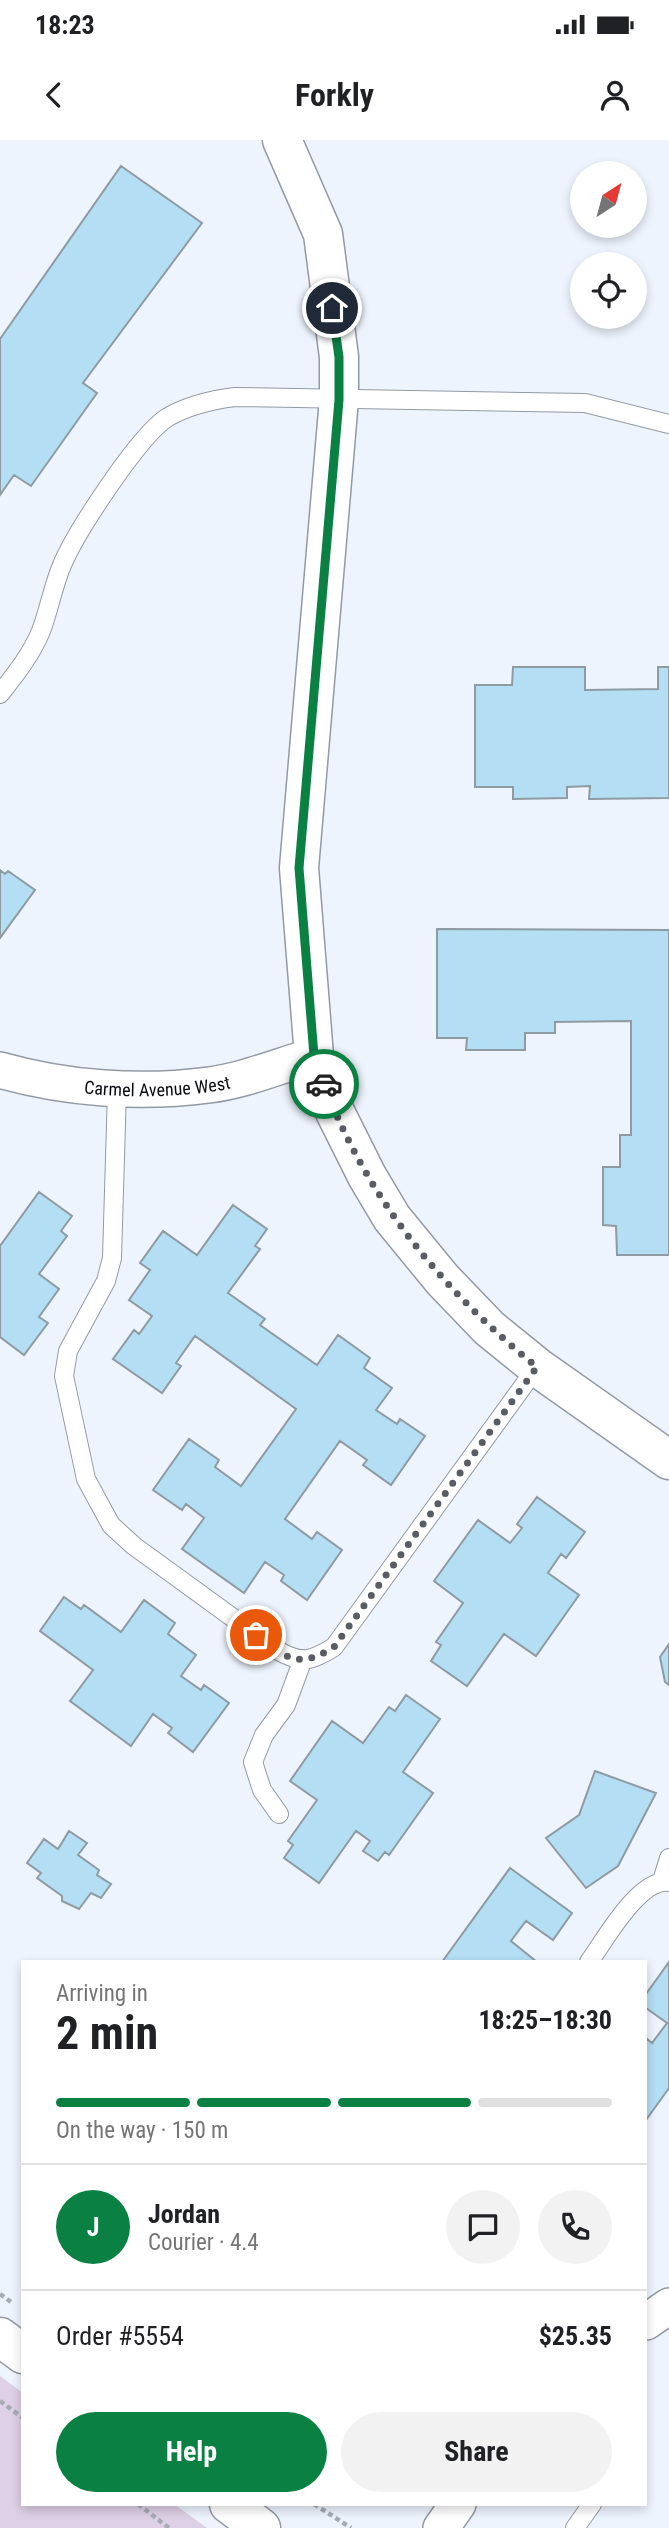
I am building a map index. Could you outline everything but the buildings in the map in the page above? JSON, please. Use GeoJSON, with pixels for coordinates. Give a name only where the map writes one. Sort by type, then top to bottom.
{"type":"FeatureCollection","features":[{"type":"Feature","properties":{"kind":"street"},"geometry":{"type":"LineString","coordinates":[[282,140],[323,234],[339,357],[339,400],[299,868],[314,1056],[335,1112],[393,1218],[442,1279],[489,1328],[537,1367],[669,1460]]}},
{"type":"Feature","properties":{"kind":"street","name":"Carmel Avenue West"},"geometry":{"type":"LineString","coordinates":[[0,1070],[29,1078],[117,1090],[211,1085],[314,1056]]}},
{"type":"Feature","properties":{"kind":"street"},"geometry":{"type":"LineString","coordinates":[[647,2321],[669,2306]]}},
{"type":"Feature","properties":{"kind":"street"},"geometry":{"type":"LineString","coordinates":[[0,2337],[21,2353]]}},
{"type":"Feature","properties":{"kind":"street"},"geometry":{"type":"LineString","coordinates":[[232,2506],[261,2528]]}},
{"type":"Feature","properties":{"kind":"street"},"geometry":{"type":"LineString","coordinates":[[441,2528],[457,2506]]}},
{"type":"Feature","properties":{"kind":"lane"},"geometry":{"type":"LineString","coordinates":[[0,694],[22,666],[40,632],[63,564],[88,519],[138,449],[166,418],[204,401],[234,397],[585,403],[669,424]]}},
{"type":"Feature","properties":{"kind":"lane"},"geometry":{"type":"LineString","coordinates":[[117,1090],[112,1258],[106,1281],[68,1351],[64,1376],[86,1479],[111,1525],[134,1546],[277,1650],[293,1659],[314,1660],[334,1647],[537,1367]]}},
{"type":"Feature","properties":{"kind":"lane"},"geometry":{"type":"LineString","coordinates":[[279,1814],[262,1790],[253,1762],[264,1735],[286,1706],[303,1660]]}},
{"type":"Feature","properties":{"kind":"lane"},"geometry":{"type":"LineString","coordinates":[[590,1960],[636,1897],[666,1881],[669,1858]]}},
{"type":"Feature","properties":{"kind":"lane"},"geometry":{"type":"LineString","coordinates":[[575,2528],[591,2506]]}},
{"type":"Feature","properties":{"kind":"path"},"geometry":{"type":"LineString","coordinates":[[0,2401],[21,2417]]}},
{"type":"Feature","properties":{"kind":"path"},"geometry":{"type":"LineString","coordinates":[[141,2506],[169,2528]]}},
{"type":"Feature","properties":{"kind":"path"},"geometry":{"type":"LineString","coordinates":[[317,2506],[351,2528]]}},
{"type":"Feature","properties":{"kind":"shaded area"},"geometry":{"type":"Polygon","coordinates":[[[0,2376],[21,2392],[21,2506],[177,2506],[207,2528],[0,2528],[0,2376]]]}},
{"type":"Feature","properties":{"kind":"way so far"},"geometry":{"type":"LineString","coordinates":[[256,1635],[293,1659],[314,1660],[334,1647],[537,1367],[489,1328],[442,1279],[393,1218],[367,1176],[324,1084]]}},
{"type":"Feature","properties":{"kind":"route"},"geometry":{"type":"LineString","coordinates":[[324,1084],[314,1056],[299,868],[339,400],[339,357],[332,308]]}}]}
